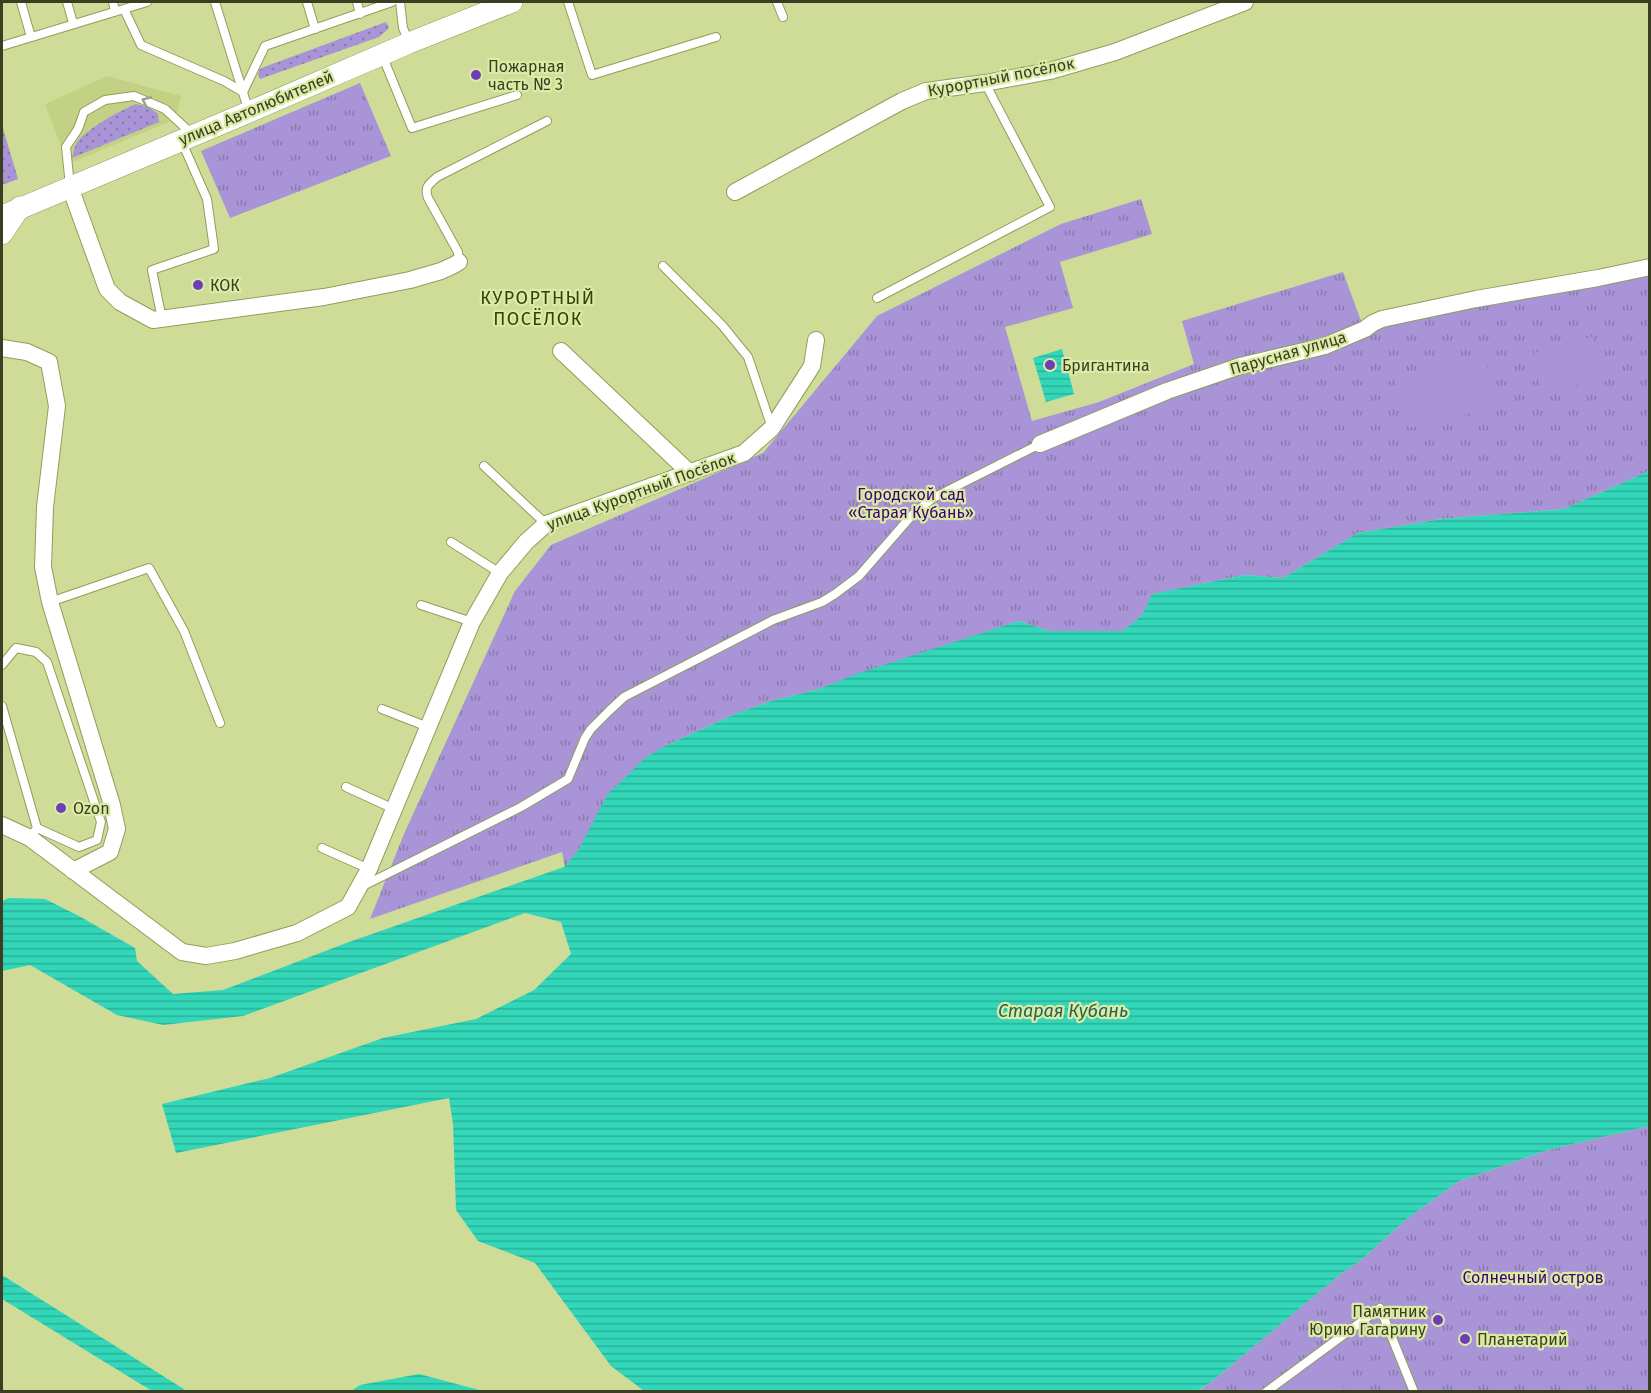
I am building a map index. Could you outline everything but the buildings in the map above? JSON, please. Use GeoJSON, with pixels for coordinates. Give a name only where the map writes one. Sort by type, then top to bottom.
{"type":"FeatureCollection","features":[{"type":"Feature","properties":{"kind":"street","name":"улица Автолюбителей"},"geometry":{"type":"LineString","coordinates":[[8,210],[187,138],[246,102],[382,55],[512,2]]}},
{"type":"Feature","properties":{"kind":"street","name":"Курортный посёлок"},"geometry":{"type":"LineString","coordinates":[[735,192],[902,101],[926,91],[1050,71],[1115,52],[1245,2]]}},
{"type":"Feature","properties":{"kind":"street"},"geometry":{"type":"LineString","coordinates":[[70,187],[107,289],[120,302],[153,320],[324,297],[410,280],[441,271],[459,262]]}},
{"type":"Feature","properties":{"kind":"street"},"geometry":{"type":"LineString","coordinates":[[2,234],[8,210]]}},
{"type":"Feature","properties":{"kind":"street","name":"Парусная улица"},"geometry":{"type":"LineString","coordinates":[[1040,444],[1167,391],[1240,366],[1325,346],[1382,319],[1650,267]]}},
{"type":"Feature","properties":{"kind":"street","name":"улица Курортный Посёлок"},"geometry":{"type":"LineString","coordinates":[[73,871],[182,952],[206,956],[235,951],[297,933],[348,907],[369,869],[472,622],[500,573],[526,542],[546,524],[744,453],[772,428],[812,366],[816,340]]}},
{"type":"Feature","properties":{"kind":"street"},"geometry":{"type":"LineString","coordinates":[[2,348],[27,352],[49,362],[57,406],[45,507],[43,567],[50,602],[112,805],[117,829],[110,852],[73,871],[34,833],[2,825]]}},
{"type":"Feature","properties":{"kind":"street"},"geometry":{"type":"LineString","coordinates":[[561,351],[690,473]]}},
{"type":"Feature","properties":{"kind":"lane"},"geometry":{"type":"LineString","coordinates":[[21,2],[31,37]]}},
{"type":"Feature","properties":{"kind":"lane"},"geometry":{"type":"LineString","coordinates":[[66,2],[73,23]]}},
{"type":"Feature","properties":{"kind":"lane"},"geometry":{"type":"LineString","coordinates":[[112,2],[120,10],[141,45],[224,81],[246,102]]}},
{"type":"Feature","properties":{"kind":"lane"},"geometry":{"type":"LineString","coordinates":[[2,46],[147,2]]}},
{"type":"Feature","properties":{"kind":"lane"},"geometry":{"type":"LineString","coordinates":[[215,2],[246,102]]}},
{"type":"Feature","properties":{"kind":"lane"},"geometry":{"type":"LineString","coordinates":[[307,2],[315,29]]}},
{"type":"Feature","properties":{"kind":"lane"},"geometry":{"type":"LineString","coordinates":[[357,2],[360,14]]}},
{"type":"Feature","properties":{"kind":"lane"},"geometry":{"type":"LineString","coordinates":[[246,102],[265,46],[392,2]]}},
{"type":"Feature","properties":{"kind":"lane"},"geometry":{"type":"LineString","coordinates":[[400,2],[403,28],[409,43]]}},
{"type":"Feature","properties":{"kind":"lane"},"geometry":{"type":"LineString","coordinates":[[568,2],[592,75],[716,37]]}},
{"type":"Feature","properties":{"kind":"lane"},"geometry":{"type":"LineString","coordinates":[[777,2],[783,17]]}},
{"type":"Feature","properties":{"kind":"lane"},"geometry":{"type":"LineString","coordinates":[[382,55],[412,128],[518,95]]}},
{"type":"Feature","properties":{"kind":"lane"},"geometry":{"type":"LineString","coordinates":[[877,298],[1050,207],[985,83]]}},
{"type":"Feature","properties":{"kind":"lane"},"geometry":{"type":"LineString","coordinates":[[70,187],[66,147],[78,129],[84,111],[105,100],[134,96],[165,110],[187,138],[207,199],[214,249],[152,270],[162,319]]}},
{"type":"Feature","properties":{"kind":"lane"},"geometry":{"type":"LineString","coordinates":[[459,262],[458,252],[428,198],[426,191],[428,185],[437,177],[547,122]]}},
{"type":"Feature","properties":{"kind":"lane"},"geometry":{"type":"LineString","coordinates":[[663,266],[722,325],[748,357],[772,428]]}},
{"type":"Feature","properties":{"kind":"lane"},"geometry":{"type":"LineString","coordinates":[[360,888],[521,807],[568,779],[591,729],[624,697],[773,620],[822,602],[858,576],[913,514],[933,498],[1040,444]]}},
{"type":"Feature","properties":{"kind":"lane"},"geometry":{"type":"LineString","coordinates":[[484,466],[546,524]]}},
{"type":"Feature","properties":{"kind":"lane"},"geometry":{"type":"LineString","coordinates":[[451,542],[500,573]]}},
{"type":"Feature","properties":{"kind":"lane"},"geometry":{"type":"LineString","coordinates":[[50,602],[149,568],[184,631],[220,723]]}},
{"type":"Feature","properties":{"kind":"lane"},"geometry":{"type":"LineString","coordinates":[[422,605],[472,622]]}},
{"type":"Feature","properties":{"kind":"lane"},"geometry":{"type":"LineString","coordinates":[[2,665],[16,648],[36,652],[47,662],[101,822],[98,840],[79,847],[34,833],[2,706]]}},
{"type":"Feature","properties":{"kind":"lane"},"geometry":{"type":"LineString","coordinates":[[382,709],[428,727]]}},
{"type":"Feature","properties":{"kind":"lane"},"geometry":{"type":"LineString","coordinates":[[345,787],[394,809]]}},
{"type":"Feature","properties":{"kind":"lane"},"geometry":{"type":"LineString","coordinates":[[322,848],[369,869]]}},
{"type":"Feature","properties":{"kind":"lane"},"geometry":{"type":"LineString","coordinates":[[1266,1392],[1380,1308],[1414,1392]]}},
{"type":"Feature","properties":{"kind":"shaded area"},"geometry":{"type":"Polygon","coordinates":[[[107,76],[181,96],[176,119],[68,164],[45,104],[107,76]]]}},
{"type":"Feature","properties":{"kind":"green space"},"geometry":{"type":"Polygon","coordinates":[[[386,22],[389,28],[379,37],[260,79],[258,75],[259,70],[264,67],[386,22]]]}},
{"type":"Feature","properties":{"kind":"green space"},"geometry":{"type":"Polygon","coordinates":[[[360,83],[391,156],[230,218],[201,151],[360,83]]]}},
{"type":"Feature","properties":{"kind":"green space"},"geometry":{"type":"Polygon","coordinates":[[[136,104],[150,108],[158,114],[159,122],[72,158],[76,144],[87,133],[136,104]]]}},
{"type":"Feature","properties":{"kind":"green space"},"geometry":{"type":"Polygon","coordinates":[[[2,125],[18,179],[2,185],[2,125]]]}},
{"type":"Feature","properties":{"kind":"green space","name":"Городской сад «Старая Кубань»"},"geometry":{"type":"Polygon","coordinates":[[[1141,199],[1152,234],[1060,262],[1073,308],[1005,327],[1032,421],[1099,402],[1194,364],[1182,321],[1343,272],[1364,329],[1649,275],[1649,471],[1564,509],[1441,519],[1358,533],[1283,578],[1245,575],[1153,594],[1142,615],[1123,631],[1049,631],[1019,621],[819,689],[771,701],[735,714],[667,745],[565,867],[562,852],[370,919],[404,834],[515,591],[551,545],[763,453],[877,316],[1061,224],[1141,199]]]}},
{"type":"Feature","properties":{"kind":"green space"},"geometry":{"type":"Polygon","coordinates":[[[1592,337],[1602,377],[1543,395],[1533,353],[1592,337]]]}},
{"type":"Feature","properties":{"kind":"green space"},"geometry":{"type":"Polygon","coordinates":[[[1484,354],[1498,407],[1408,428],[1394,376],[1484,354]]]}},
{"type":"Feature","properties":{"kind":"green space","name":"Солнечный остров"},"geometry":{"type":"Polygon","coordinates":[[[1649,1126],[1649,1391],[1197,1392],[1361,1260],[1408,1218],[1459,1181],[1548,1150],[1649,1126]]]}},
{"type":"Feature","properties":{"kind":"green space"},"geometry":{"type":"Polygon","coordinates":[[[1323,1355],[1346,1391],[1276,1391],[1273,1387],[1323,1355]]]}},
{"type":"Feature","properties":{"kind":"water"},"geometry":{"type":"Polygon","coordinates":[[[1062,349],[1074,394],[1046,402],[1033,358],[1062,349]]]}},
{"type":"Feature","properties":{"kind":"water","name":"Старая Кубань"},"geometry":{"type":"Polygon","coordinates":[[[1649,471],[1649,1126],[1548,1150],[1459,1181],[1408,1218],[1361,1260],[1342,1273],[1210,1383],[1197,1391],[644,1391],[611,1366],[535,1263],[478,1241],[456,1210],[453,1124],[449,1098],[176,1153],[162,1104],[270,1078],[383,1038],[476,1019],[534,990],[571,954],[561,922],[525,913],[243,1016],[163,1025],[117,1015],[30,965],[2,971],[2,901],[9,898],[45,899],[135,948],[137,961],[173,994],[223,990],[349,942],[564,867],[578,851],[607,795],[645,758],[667,745],[735,714],[771,701],[819,689],[859,673],[1019,621],[1049,631],[1123,631],[1142,615],[1152,594],[1245,575],[1283,578],[1358,533],[1441,519],[1564,509],[1649,471]]]}},
{"type":"Feature","properties":{"kind":"water"},"geometry":{"type":"Polygon","coordinates":[[[2,1275],[187,1391],[152,1391],[2,1299],[2,1275]]]}},
{"type":"Feature","properties":{"kind":"water"},"geometry":{"type":"Polygon","coordinates":[[[419,1374],[483,1391],[351,1391],[360,1385],[419,1374]]]}},
{"type":"Feature","properties":{"kind":"place","name":"Пожарная часть № 3"},"geometry":{"type":"Point","coordinates":[476,75]}},
{"type":"Feature","properties":{"kind":"place","name":"КОК"},"geometry":{"type":"Point","coordinates":[198,285]}},
{"type":"Feature","properties":{"kind":"place","name":"Бригантина"},"geometry":{"type":"Point","coordinates":[1050,365]}},
{"type":"Feature","properties":{"kind":"place","name":"Ozon"},"geometry":{"type":"Point","coordinates":[61,808]}},
{"type":"Feature","properties":{"kind":"place","name":"Памятник Юрию Гагарину"},"geometry":{"type":"Point","coordinates":[1438,1320]}},
{"type":"Feature","properties":{"kind":"place","name":"Планетарий"},"geometry":{"type":"Point","coordinates":[1465,1339]}},
{"type":"Feature","properties":{"kind":"district","name":"КУРОРТНЫЙ ПОСЁЛОК"},"geometry":{"type":"Point","coordinates":[538,308]}}]}
